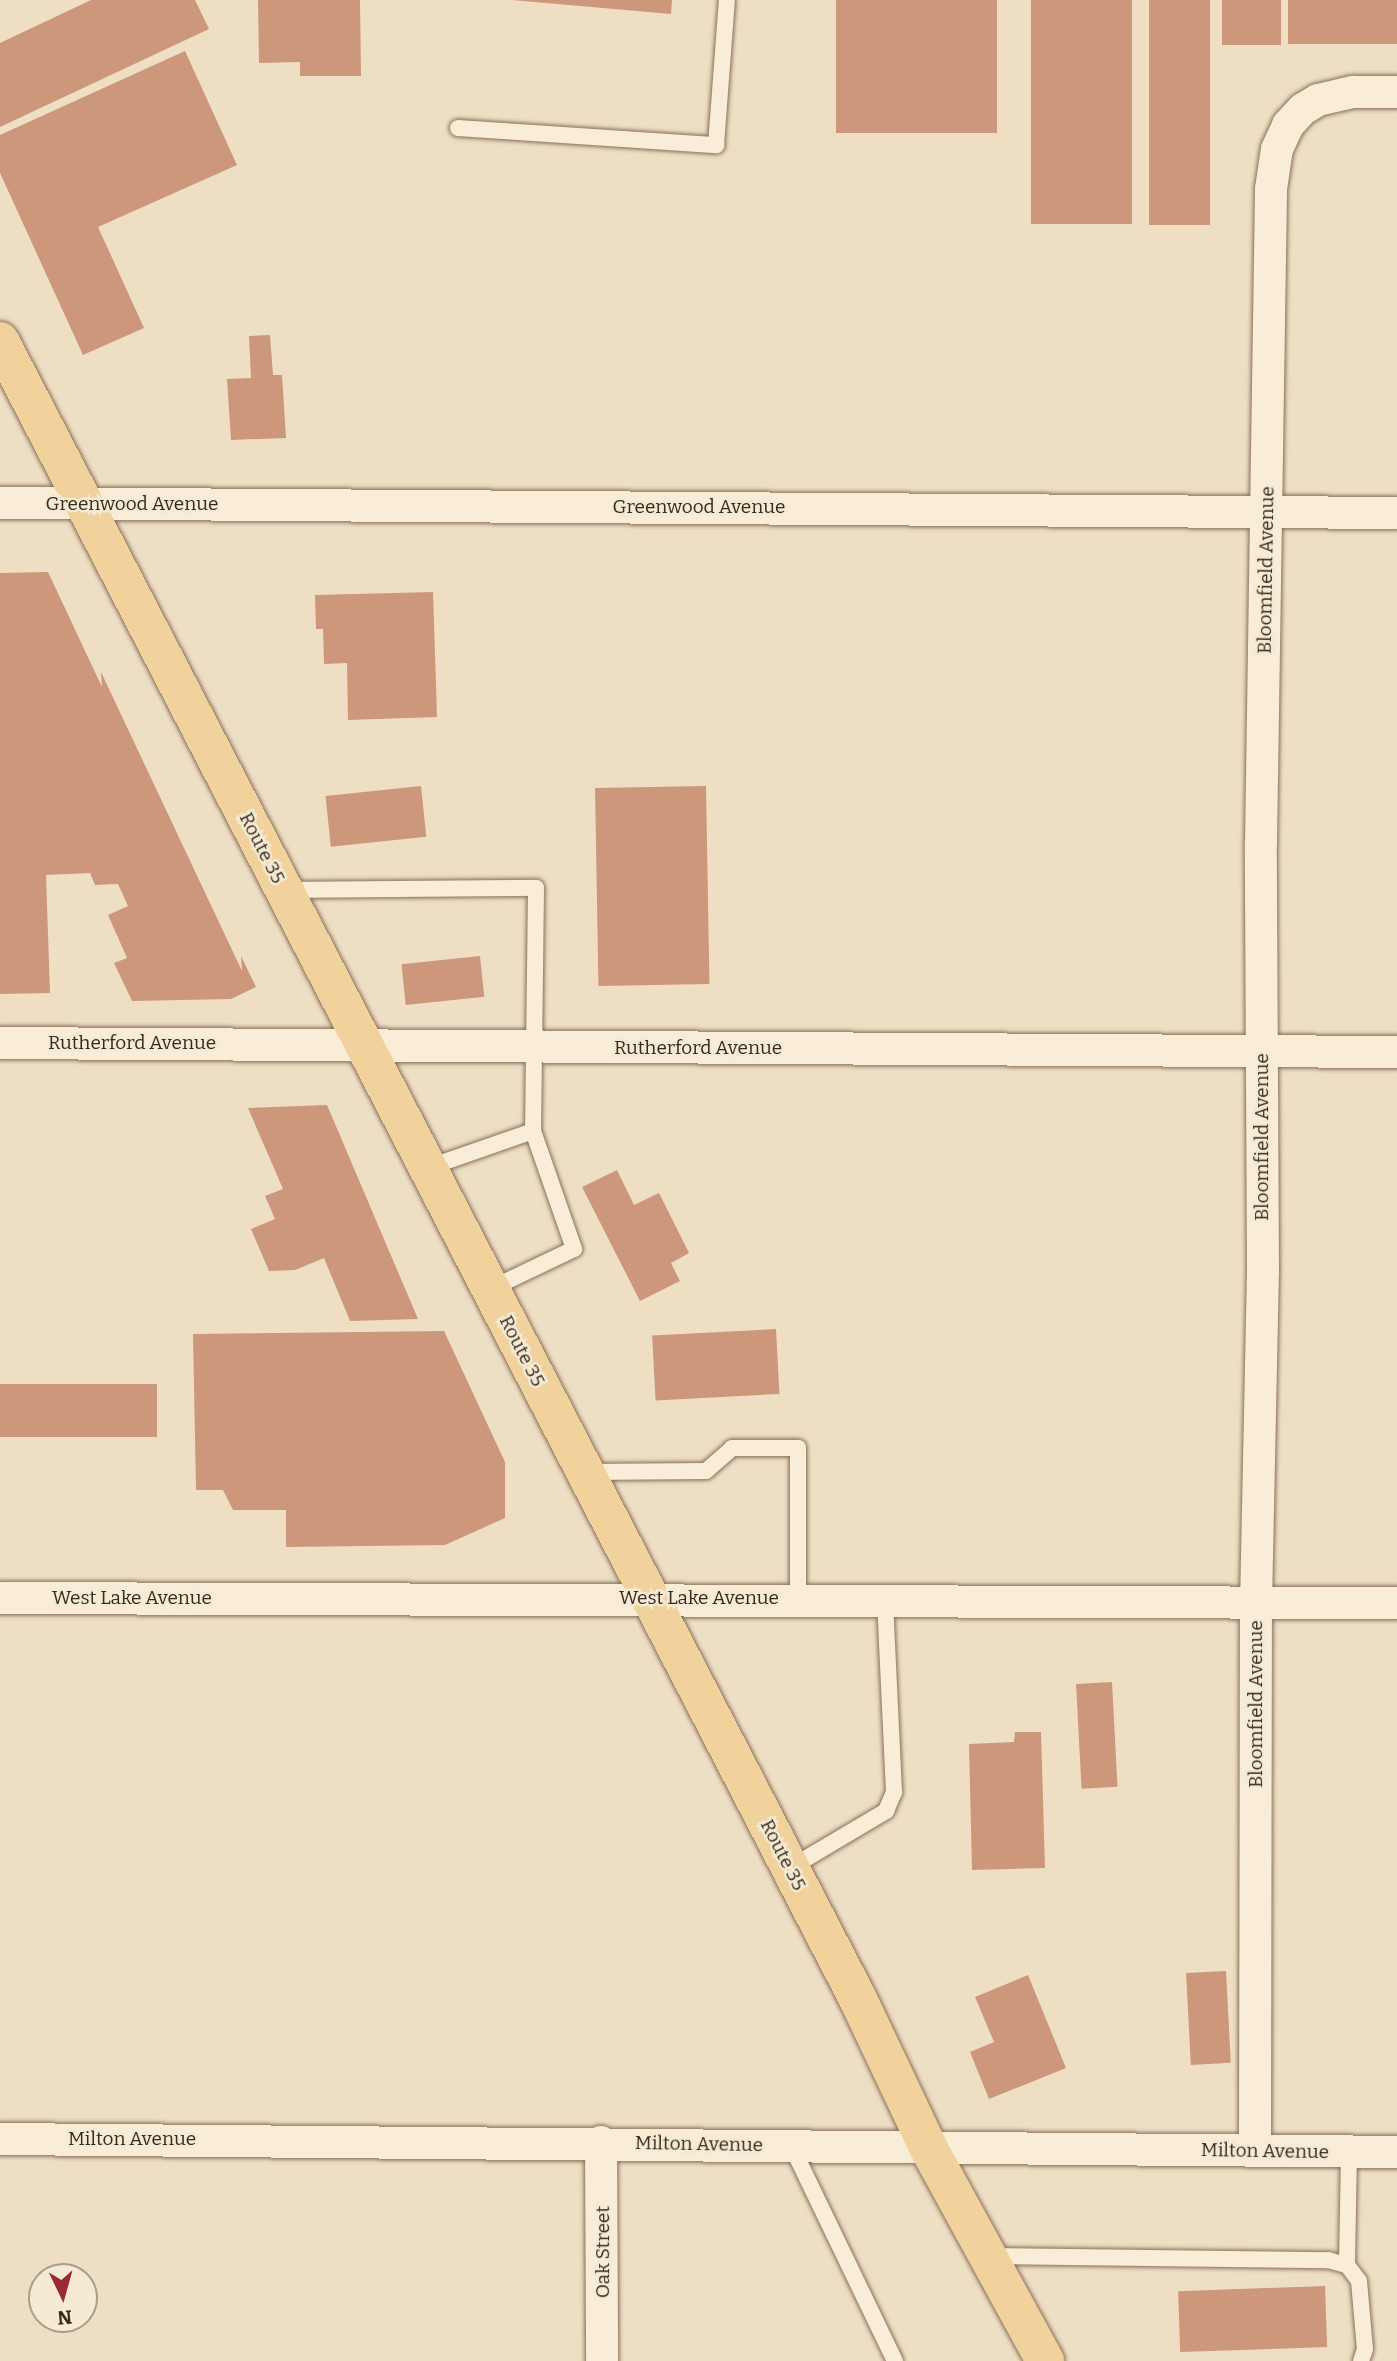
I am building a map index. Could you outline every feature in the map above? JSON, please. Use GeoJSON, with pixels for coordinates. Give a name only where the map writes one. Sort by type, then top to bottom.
{"type":"FeatureCollection","features":[{"type":"Feature","properties":{"kind":"main road","name":"Route 35"},"geometry":{"type":"LineString","coordinates":[[0,341],[790,1868],[928,2147],[990,2256],[1045,2361]]}},
{"type":"Feature","properties":{"kind":"street","name":"Bloomfield Avenue"},"geometry":{"type":"LineString","coordinates":[[1255,2151],[1256,1604],[1271,190],[1277,149],[1288,125],[1318,100],[1353,92],[1397,92]]}},
{"type":"Feature","properties":{"kind":"street","name":"Greenwood Avenue"},"geometry":{"type":"LineString","coordinates":[[0,503],[1397,513]]}},
{"type":"Feature","properties":{"kind":"street","name":"Rutherford Avenue"},"geometry":{"type":"LineString","coordinates":[[0,1043],[1397,1052]]}},
{"type":"Feature","properties":{"kind":"street","name":"West Lake Avenue"},"geometry":{"type":"LineString","coordinates":[[0,1598],[650,1598],[1397,1603]]}},
{"type":"Feature","properties":{"kind":"street","name":"Milton Avenue"},"geometry":{"type":"LineString","coordinates":[[0,2139],[601,2142],[1397,2152]]}},
{"type":"Feature","properties":{"kind":"street","name":"Oak Street"},"geometry":{"type":"LineString","coordinates":[[601,2142],[602,2361]]}},
{"type":"Feature","properties":{"kind":"lane"},"geometry":{"type":"LineString","coordinates":[[457,128],[716,145],[727,0]]}},
{"type":"Feature","properties":{"kind":"lane"},"geometry":{"type":"LineString","coordinates":[[284,890],[536,888],[533,1131],[574,1249],[490,1289]]}},
{"type":"Feature","properties":{"kind":"lane"},"geometry":{"type":"LineString","coordinates":[[427,1168],[533,1131]]}},
{"type":"Feature","properties":{"kind":"lane"},"geometry":{"type":"LineString","coordinates":[[585,1472],[706,1471],[732,1448],[798,1448],[798,1599]]}},
{"type":"Feature","properties":{"kind":"lane"},"geometry":{"type":"LineString","coordinates":[[790,1868],[886,1811],[894,1792],[885,1599]]}},
{"type":"Feature","properties":{"kind":"lane"},"geometry":{"type":"LineString","coordinates":[[791,2145],[895,2361]]}},
{"type":"Feature","properties":{"kind":"lane"},"geometry":{"type":"LineString","coordinates":[[1349,2152],[1347,2265],[1359,2281],[1365,2349],[1361,2361]]}},
{"type":"Feature","properties":{"kind":"lane"},"geometry":{"type":"LineString","coordinates":[[990,2256],[1328,2260],[1347,2265]]}},
{"type":"Feature","properties":{"kind":"building"},"geometry":{"type":"Polygon","coordinates":[[[91,0],[195,0],[209,29],[0,127],[0,43],[91,0]]]}},
{"type":"Feature","properties":{"kind":"building"},"geometry":{"type":"Polygon","coordinates":[[[258,0],[360,0],[361,76],[300,76],[300,62],[259,63],[258,0]]]}},
{"type":"Feature","properties":{"kind":"building"},"geometry":{"type":"Polygon","coordinates":[[[512,0],[672,0],[671,14],[512,0]]]}},
{"type":"Feature","properties":{"kind":"building"},"geometry":{"type":"Polygon","coordinates":[[[836,0],[997,0],[997,133],[836,133],[836,0]]]}},
{"type":"Feature","properties":{"kind":"building"},"geometry":{"type":"Polygon","coordinates":[[[1031,0],[1132,0],[1132,224],[1031,224],[1031,0]]]}},
{"type":"Feature","properties":{"kind":"building"},"geometry":{"type":"Polygon","coordinates":[[[1149,0],[1210,0],[1210,225],[1149,225],[1149,0]]]}},
{"type":"Feature","properties":{"kind":"building"},"geometry":{"type":"Polygon","coordinates":[[[1222,0],[1281,0],[1281,45],[1222,45],[1222,0]]]}},
{"type":"Feature","properties":{"kind":"building"},"geometry":{"type":"Polygon","coordinates":[[[1288,0],[1397,0],[1397,44],[1288,44],[1288,0]]]}},
{"type":"Feature","properties":{"kind":"building"},"geometry":{"type":"Polygon","coordinates":[[[185,51],[237,165],[98,227],[144,328],[83,355],[0,173],[0,135],[185,51]]]}},
{"type":"Feature","properties":{"kind":"building"},"geometry":{"type":"Polygon","coordinates":[[[270,335],[273,375],[282,375],[286,438],[231,440],[227,379],[251,378],[249,336],[270,335]]]}},
{"type":"Feature","properties":{"kind":"building"},"geometry":{"type":"Polygon","coordinates":[[[48,572],[102,687],[101,672],[242,971],[241,956],[256,987],[231,999],[132,1001],[114,963],[127,958],[108,915],[128,906],[118,884],[95,885],[90,873],[46,875],[50,993],[0,994],[0,573],[48,572]]]}},
{"type":"Feature","properties":{"kind":"building"},"geometry":{"type":"Polygon","coordinates":[[[433,592],[437,717],[348,720],[347,663],[324,664],[323,629],[316,629],[315,595],[433,592]]]}},
{"type":"Feature","properties":{"kind":"building"},"geometry":{"type":"Polygon","coordinates":[[[421,786],[426,837],[331,847],[326,796],[421,786]]]}},
{"type":"Feature","properties":{"kind":"building"},"geometry":{"type":"Polygon","coordinates":[[[706,786],[709,984],[598,986],[595,788],[706,786]]]}},
{"type":"Feature","properties":{"kind":"building"},"geometry":{"type":"Polygon","coordinates":[[[480,956],[484,997],[406,1005],[401,964],[480,956]]]}},
{"type":"Feature","properties":{"kind":"building"},"geometry":{"type":"Polygon","coordinates":[[[327,1105],[418,1319],[350,1321],[324,1258],[295,1270],[269,1271],[251,1229],[275,1219],[265,1196],[283,1189],[248,1108],[327,1105]]]}},
{"type":"Feature","properties":{"kind":"building"},"geometry":{"type":"Polygon","coordinates":[[[617,1170],[634,1205],[659,1193],[689,1253],[671,1263],[680,1281],[640,1301],[582,1187],[617,1170]]]}},
{"type":"Feature","properties":{"kind":"building"},"geometry":{"type":"Polygon","coordinates":[[[776,1329],[779,1394],[656,1400],[652,1335],[776,1329]]]}},
{"type":"Feature","properties":{"kind":"building"},"geometry":{"type":"Polygon","coordinates":[[[444,1331],[505,1462],[505,1518],[445,1545],[286,1547],[286,1510],[233,1510],[223,1490],[196,1490],[193,1334],[444,1331]]]}},
{"type":"Feature","properties":{"kind":"building"},"geometry":{"type":"Polygon","coordinates":[[[0,1384],[157,1384],[157,1437],[0,1437],[0,1384]]]}},
{"type":"Feature","properties":{"kind":"building"},"geometry":{"type":"Polygon","coordinates":[[[1112,1682],[1117,1787],[1082,1789],[1076,1684],[1112,1682]]]}},
{"type":"Feature","properties":{"kind":"building"},"geometry":{"type":"Polygon","coordinates":[[[1015,1732],[1041,1732],[1045,1868],[972,1870],[969,1744],[1014,1742],[1015,1732]]]}},
{"type":"Feature","properties":{"kind":"building"},"geometry":{"type":"Polygon","coordinates":[[[1226,1971],[1231,2063],[1191,2065],[1186,1973],[1226,1971]]]}},
{"type":"Feature","properties":{"kind":"building"},"geometry":{"type":"Polygon","coordinates":[[[1028,1975],[1066,2068],[989,2099],[970,2052],[994,2042],[975,1997],[1028,1975]]]}},
{"type":"Feature","properties":{"kind":"building"},"geometry":{"type":"Polygon","coordinates":[[[1325,2286],[1327,2347],[1180,2352],[1178,2291],[1325,2286]]]}}]}
